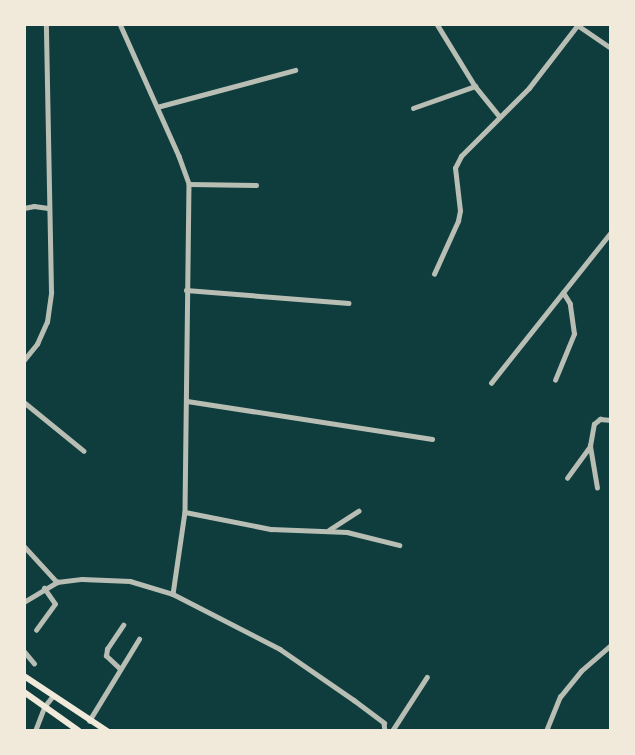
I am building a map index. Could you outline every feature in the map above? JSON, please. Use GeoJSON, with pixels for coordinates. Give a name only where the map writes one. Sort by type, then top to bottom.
{"type":"FeatureCollection","features":[{"type":"Feature","properties":{"kind":"main road"},"geometry":{"type":"LineString","coordinates":[[24,676],[52,697],[107,731]]}},
{"type":"Feature","properties":{"kind":"main road"},"geometry":{"type":"LineString","coordinates":[[24,692],[79,731]]}},
{"type":"Feature","properties":{"kind":"street"},"geometry":{"type":"LineString","coordinates":[[24,360],[37,344],[46,322],[51,292],[46,24]]}},
{"type":"Feature","properties":{"kind":"street"},"geometry":{"type":"LineString","coordinates":[[120,24],[189,184],[185,512],[173,594]]}},
{"type":"Feature","properties":{"kind":"street"},"geometry":{"type":"LineString","coordinates":[[437,24],[475,86],[499,116]]}},
{"type":"Feature","properties":{"kind":"street"},"geometry":{"type":"LineString","coordinates":[[434,274],[460,211],[455,168],[461,156],[499,116],[530,88],[576,25],[611,48]]}},
{"type":"Feature","properties":{"kind":"street"},"geometry":{"type":"LineString","coordinates":[[157,107],[295,70]]}},
{"type":"Feature","properties":{"kind":"street"},"geometry":{"type":"LineString","coordinates":[[413,108],[475,86]]}},
{"type":"Feature","properties":{"kind":"street"},"geometry":{"type":"LineString","coordinates":[[189,184],[256,185]]}},
{"type":"Feature","properties":{"kind":"street"},"geometry":{"type":"LineString","coordinates":[[24,208],[34,206],[48,208]]}},
{"type":"Feature","properties":{"kind":"street"},"geometry":{"type":"LineString","coordinates":[[491,383],[611,232]]}},
{"type":"Feature","properties":{"kind":"street"},"geometry":{"type":"LineString","coordinates":[[186,290],[348,303]]}},
{"type":"Feature","properties":{"kind":"street"},"geometry":{"type":"LineString","coordinates":[[555,380],[574,334],[570,304],[563,293]]}},
{"type":"Feature","properties":{"kind":"street"},"geometry":{"type":"LineString","coordinates":[[187,401],[432,439]]}},
{"type":"Feature","properties":{"kind":"street"},"geometry":{"type":"LineString","coordinates":[[24,402],[84,451]]}},
{"type":"Feature","properties":{"kind":"street"},"geometry":{"type":"LineString","coordinates":[[597,488],[590,446],[594,424],[600,419],[611,420]]}},
{"type":"Feature","properties":{"kind":"street"},"geometry":{"type":"LineString","coordinates":[[567,478],[590,446]]}},
{"type":"Feature","properties":{"kind":"street"},"geometry":{"type":"LineString","coordinates":[[326,531],[358,511]]}},
{"type":"Feature","properties":{"kind":"street"},"geometry":{"type":"LineString","coordinates":[[185,512],[271,529],[359,534],[399,545]]}},
{"type":"Feature","properties":{"kind":"street"},"geometry":{"type":"LineString","coordinates":[[24,546],[57,582]]}},
{"type":"Feature","properties":{"kind":"street"},"geometry":{"type":"LineString","coordinates":[[24,602],[57,582],[82,579],[130,581],[173,594],[280,649],[384,723],[385,731]]}},
{"type":"Feature","properties":{"kind":"street"},"geometry":{"type":"LineString","coordinates":[[36,630],[55,604],[44,588]]}},
{"type":"Feature","properties":{"kind":"street"},"geometry":{"type":"LineString","coordinates":[[120,669],[106,656],[107,649],[123,625]]}},
{"type":"Feature","properties":{"kind":"street"},"geometry":{"type":"LineString","coordinates":[[89,721],[139,639]]}},
{"type":"Feature","properties":{"kind":"street"},"geometry":{"type":"LineString","coordinates":[[546,731],[560,697],[581,671],[611,645]]}},
{"type":"Feature","properties":{"kind":"street"},"geometry":{"type":"LineString","coordinates":[[24,651],[34,663]]}},
{"type":"Feature","properties":{"kind":"street"},"geometry":{"type":"LineString","coordinates":[[392,731],[427,677]]}},
{"type":"Feature","properties":{"kind":"street"},"geometry":{"type":"LineString","coordinates":[[35,731],[44,707],[52,697]]}}]}
